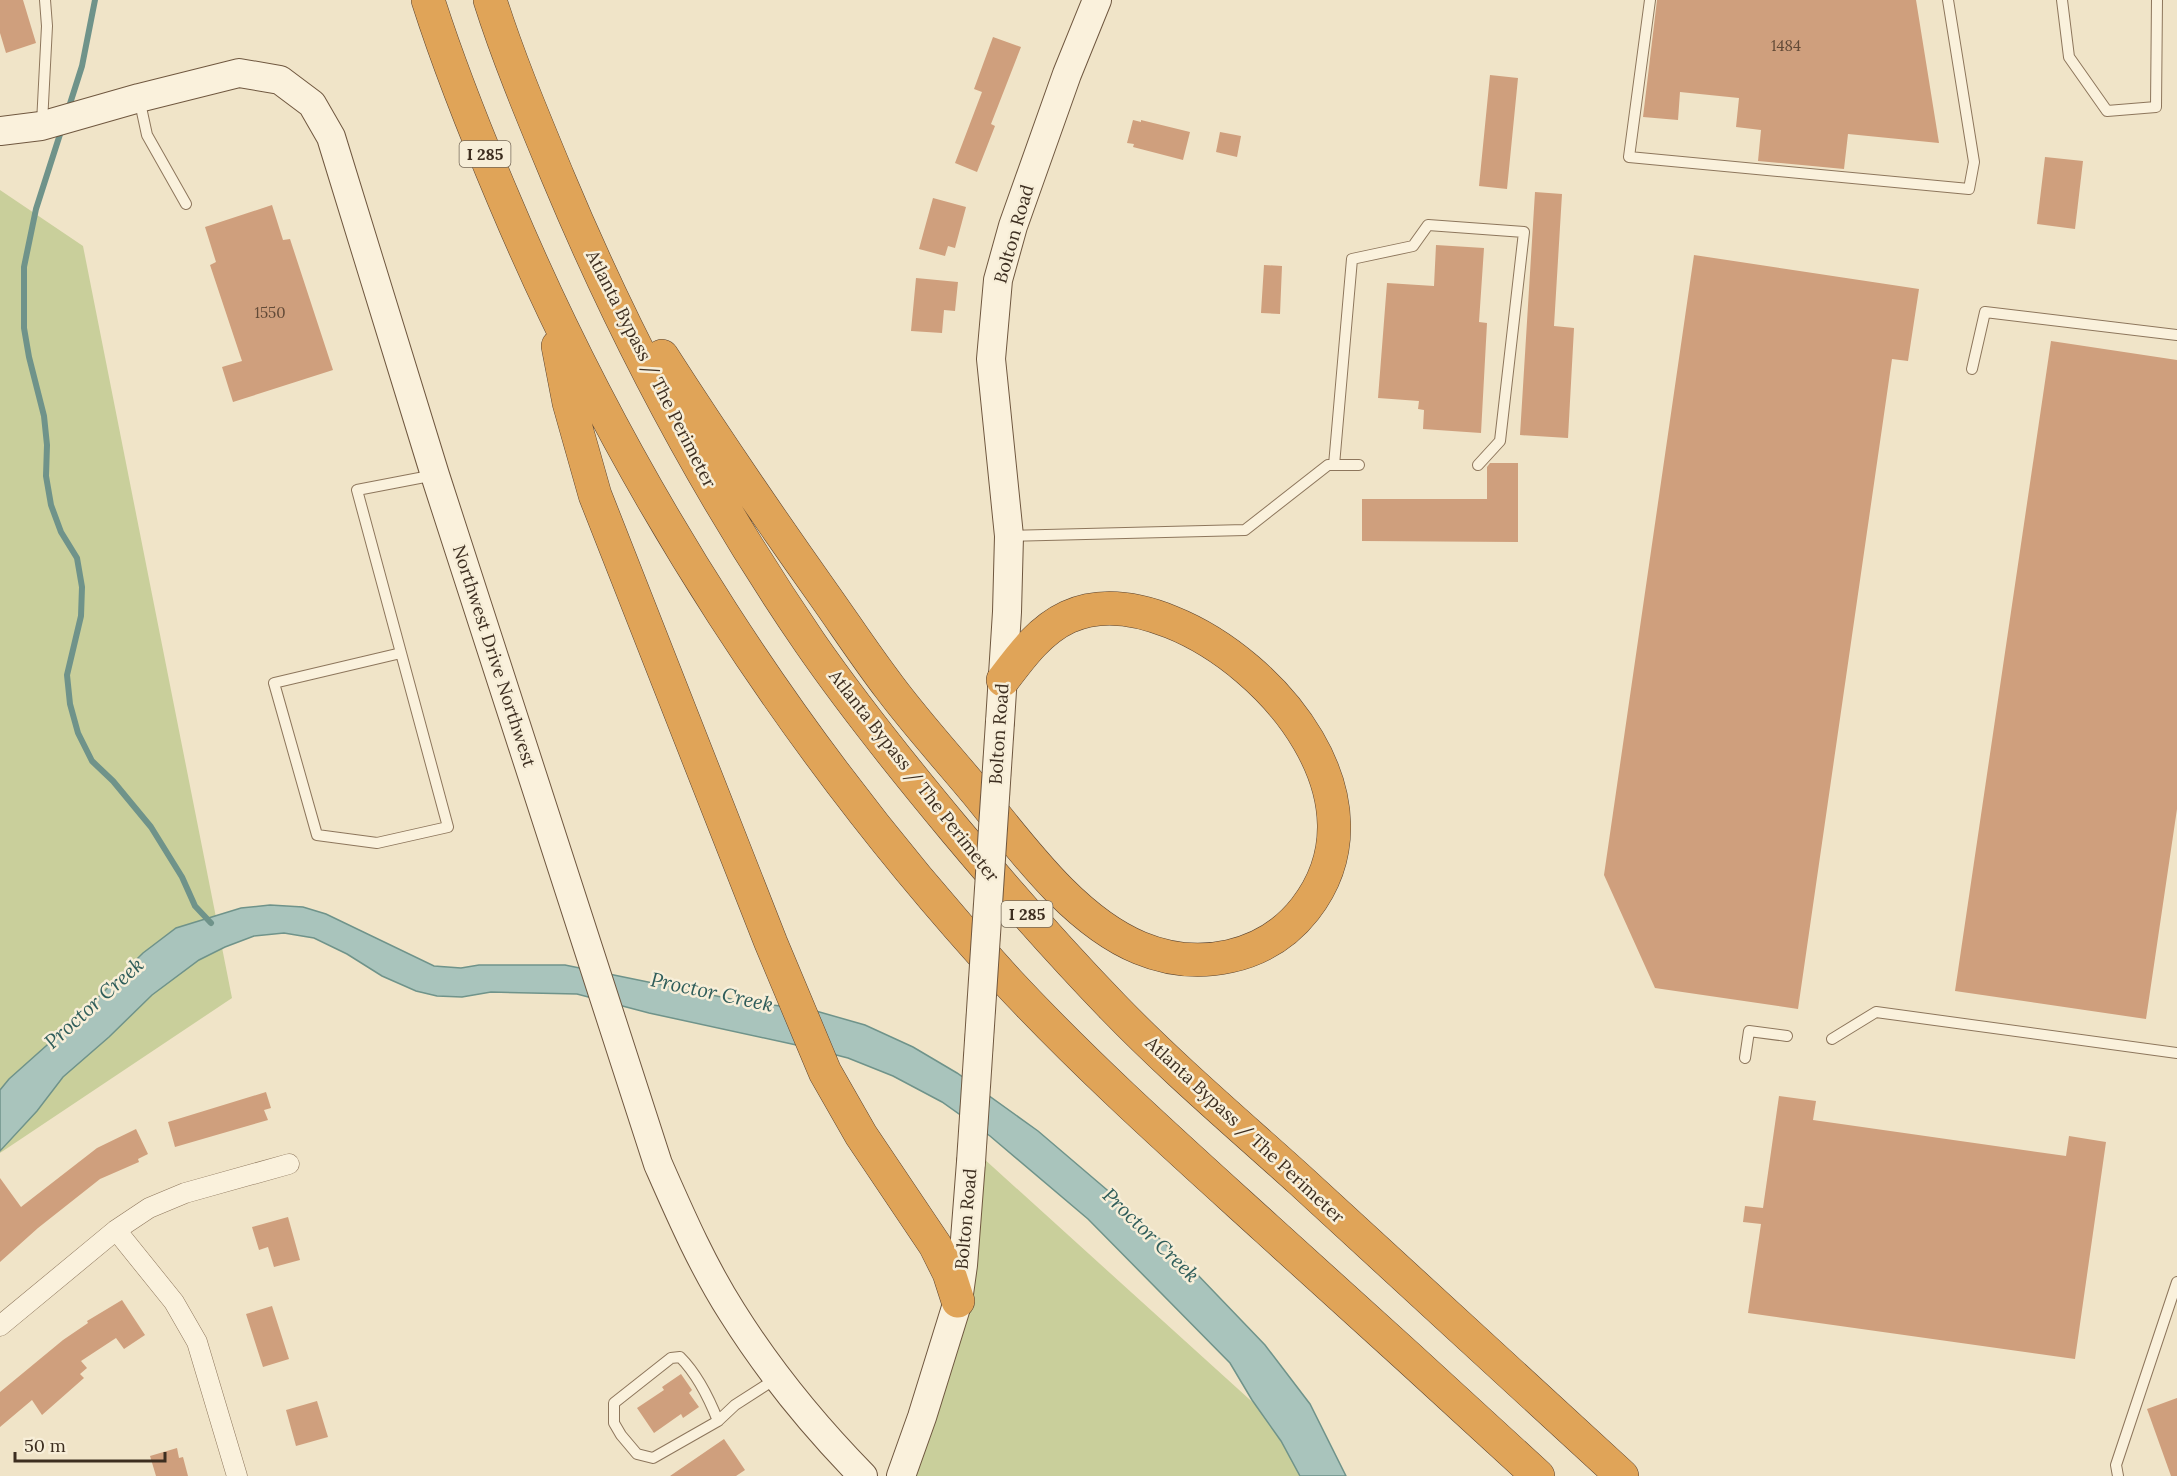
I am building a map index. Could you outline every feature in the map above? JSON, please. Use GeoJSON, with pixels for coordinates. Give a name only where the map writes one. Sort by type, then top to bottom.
{"type":"FeatureCollection","features":[{"type":"Feature","properties":{"kind":"highway","name":"I 285"},"geometry":{"type":"LineString","coordinates":[[428,0],[491,169],[550,306],[625,452],[719,610],[768,683],[887,842],[945,912],[1010,984],[1107,1082],[1538,1476]]}},
{"type":"Feature","properties":{"kind":"highway","name":"Atlanta Bypass / The Perimeter"},"geometry":{"type":"LineString","coordinates":[[490,0],[528,104],[612,302],[709,482],[755,559],[812,646],[868,722],[1017,904],[1115,1010],[1622,1476]]}},
{"type":"Feature","properties":{"kind":"highway"},"geometry":{"type":"LineString","coordinates":[[581,231],[766,513],[891,689],[1041,870],[1079,908],[1112,932],[1141,948],[1175,958],[1212,961],[1242,954],[1263,945],[1287,928],[1305,909],[1319,887],[1329,861],[1333,835],[1332,804],[1325,776],[1310,743],[1293,716],[1266,685],[1239,661],[1208,640],[1151,614],[1108,609],[1082,613],[1058,623],[1032,644],[1003,680]]}},
{"type":"Feature","properties":{"kind":"highway"},"geometry":{"type":"LineString","coordinates":[[550,306],[569,403],[595,495],[771,943],[825,1072],[861,1135],[935,1245],[949,1273],[958,1301]]}},
{"type":"Feature","properties":{"kind":"street","name":"Bolton Road"},"geometry":{"type":"LineString","coordinates":[[901,1476],[958,1301],[963,1265],[1003,680],[1009,536],[992,359],[998,280],[1012,226],[1067,74],[1097,0]]}},
{"type":"Feature","properties":{"kind":"street","name":"Northwest Drive Northwest"},"geometry":{"type":"LineString","coordinates":[[0,131],[41,126],[239,73],[280,80],[312,104],[331,137],[435,475],[658,1164],[692,1240],[731,1310],[777,1378],[827,1439],[863,1476]]}},
{"type":"Feature","properties":{"kind":"street"},"geometry":{"type":"LineString","coordinates":[[0,1326],[116,1230],[149,1208],[185,1193],[289,1164]]}},
{"type":"Feature","properties":{"kind":"street"},"geometry":{"type":"LineString","coordinates":[[116,1230],[174,1302],[197,1342],[237,1476]]}},
{"type":"Feature","properties":{"kind":"lane"},"geometry":{"type":"LineString","coordinates":[[41,126],[46,26],[45,0]]}},
{"type":"Feature","properties":{"kind":"lane"},"geometry":{"type":"LineString","coordinates":[[1650,0],[1629,157],[1969,189],[1974,162],[1948,0]]}},
{"type":"Feature","properties":{"kind":"lane"},"geometry":{"type":"LineString","coordinates":[[2062,0],[2069,57],[2107,111],[2156,107],[2157,0]]}},
{"type":"Feature","properties":{"kind":"lane"},"geometry":{"type":"LineString","coordinates":[[139,98],[147,135],[186,204]]}},
{"type":"Feature","properties":{"kind":"lane"},"geometry":{"type":"LineString","coordinates":[[1334,465],[1352,259],[1413,246],[1428,225],[1524,232],[1500,441],[1478,465]]}},
{"type":"Feature","properties":{"kind":"lane"},"geometry":{"type":"LineString","coordinates":[[1972,369],[1985,312],[2177,335]]}},
{"type":"Feature","properties":{"kind":"lane"},"geometry":{"type":"LineString","coordinates":[[1009,536],[1245,530],[1328,465],[1359,465]]}},
{"type":"Feature","properties":{"kind":"lane"},"geometry":{"type":"LineString","coordinates":[[401,653],[274,683],[317,835],[377,843],[448,827],[357,490],[435,475]]}},
{"type":"Feature","properties":{"kind":"lane"},"geometry":{"type":"LineString","coordinates":[[1832,1039],[1876,1012],[2177,1053]]}},
{"type":"Feature","properties":{"kind":"lane"},"geometry":{"type":"LineString","coordinates":[[1745,1058],[1749,1031],[1787,1036]]}},
{"type":"Feature","properties":{"kind":"lane"},"geometry":{"type":"LineString","coordinates":[[2118,1476],[2116,1465],[2177,1282]]}},
{"type":"Feature","properties":{"kind":"lane"},"geometry":{"type":"LineString","coordinates":[[718,1421],[693,1371],[680,1356],[671,1358],[614,1403],[614,1423],[621,1435],[637,1454],[653,1458],[718,1421],[735,1405],[777,1378]]}},
{"type":"Feature","properties":{"kind":"green space"},"geometry":{"type":"Polygon","coordinates":[[[0,190],[83,246],[232,998],[0,1153],[0,190]]]}},
{"type":"Feature","properties":{"kind":"green space"},"geometry":{"type":"Polygon","coordinates":[[[961,1138],[1334,1476],[905,1476],[961,1337],[961,1138]]]}},
{"type":"Feature","properties":{"kind":"water","name":"Proctor Creek"},"geometry":{"type":"Polygon","coordinates":[[[270,905],[303,907],[326,914],[434,966],[461,968],[479,965],[565,965],[736,1000],[816,1011],[865,1025],[913,1047],[957,1073],[1038,1131],[1113,1195],[1194,1271],[1265,1345],[1310,1404],[1346,1476],[1300,1476],[1281,1441],[1252,1400],[1230,1363],[1088,1219],[990,1136],[942,1102],[893,1076],[848,1058],[801,1046],[649,1013],[577,994],[491,992],[462,997],[437,996],[416,991],[382,976],[347,954],[314,938],[284,933],[254,936],[199,960],[152,995],[63,1077],[37,1111],[0,1151],[0,1090],[143,953],[176,928],[241,908],[270,905]]]}},
{"type":"Feature","properties":{"kind":"building"},"geometry":{"type":"Polygon","coordinates":[[[0,0],[23,0],[36,43],[6,53],[0,33],[0,0]]]}},
{"type":"Feature","properties":{"kind":"building"},"geometry":{"type":"Polygon","coordinates":[[[1657,0],[1916,0],[1939,143],[1848,134],[1844,169],[1758,161],[1761,130],[1736,127],[1739,98],[1680,92],[1678,120],[1643,117],[1657,0]]]}},
{"type":"Feature","properties":{"kind":"building"},"geometry":{"type":"Polygon","coordinates":[[[993,37],[1021,47],[991,124],[995,126],[977,172],[955,163],[982,92],[974,89],[993,37]]]}},
{"type":"Feature","properties":{"kind":"building"},"geometry":{"type":"Polygon","coordinates":[[[1490,75],[1518,78],[1507,189],[1479,186],[1490,75]]]}},
{"type":"Feature","properties":{"kind":"building"},"geometry":{"type":"Polygon","coordinates":[[[1133,120],[1190,132],[1183,160],[1133,147],[1134,144],[1127,143],[1133,120]]]}},
{"type":"Feature","properties":{"kind":"building"},"geometry":{"type":"Polygon","coordinates":[[[1220,132],[1241,136],[1237,157],[1216,152],[1220,132]]]}},
{"type":"Feature","properties":{"kind":"building"},"geometry":{"type":"Polygon","coordinates":[[[2045,157],[2083,161],[2075,229],[2037,224],[2045,157]]]}},
{"type":"Feature","properties":{"kind":"building"},"geometry":{"type":"Polygon","coordinates":[[[1535,192],[1562,194],[1554,326],[1574,328],[1568,438],[1520,435],[1535,192]]]}},
{"type":"Feature","properties":{"kind":"building"},"geometry":{"type":"Polygon","coordinates":[[[933,198],[966,207],[955,248],[948,246],[945,256],[919,249],[933,198]]]}},
{"type":"Feature","properties":{"kind":"building"},"geometry":{"type":"Polygon","coordinates":[[[272,205],[283,240],[290,239],[333,370],[233,402],[222,367],[242,361],[210,265],[216,262],[205,227],[272,205]]]}},
{"type":"Feature","properties":{"kind":"building"},"geometry":{"type":"Polygon","coordinates":[[[1436,245],[1484,248],[1479,322],[1487,323],[1481,433],[1423,429],[1424,410],[1418,409],[1419,401],[1378,398],[1387,283],[1434,286],[1436,245]]]}},
{"type":"Feature","properties":{"kind":"building"},"geometry":{"type":"Polygon","coordinates":[[[1694,255],[1919,289],[1908,361],[1892,359],[1798,1009],[1655,988],[1604,875],[1694,255]]]}},
{"type":"Feature","properties":{"kind":"building"},"geometry":{"type":"Polygon","coordinates":[[[1264,265],[1282,266],[1280,314],[1261,313],[1264,265]]]}},
{"type":"Feature","properties":{"kind":"building"},"geometry":{"type":"Polygon","coordinates":[[[916,278],[958,282],[955,311],[944,310],[942,333],[911,331],[916,278]]]}},
{"type":"Feature","properties":{"kind":"building"},"geometry":{"type":"Polygon","coordinates":[[[2051,341],[2177,360],[2177,809],[2146,1019],[1955,991],[2051,341]]]}},
{"type":"Feature","properties":{"kind":"building"},"geometry":{"type":"Polygon","coordinates":[[[1490,463],[1518,463],[1518,542],[1362,541],[1362,499],[1487,499],[1487,467],[1490,463]]]}},
{"type":"Feature","properties":{"kind":"building"},"geometry":{"type":"Polygon","coordinates":[[[266,1092],[271,1108],[264,1110],[268,1120],[175,1147],[168,1122],[266,1092]]]}},
{"type":"Feature","properties":{"kind":"building"},"geometry":{"type":"Polygon","coordinates":[[[1779,1096],[1816,1101],[1813,1120],[2066,1156],[2069,1136],[2106,1142],[2075,1359],[1748,1313],[1761,1224],[1743,1222],[1745,1206],[1763,1208],[1779,1096]]]}},
{"type":"Feature","properties":{"kind":"building"},"geometry":{"type":"Polygon","coordinates":[[[136,1129],[148,1154],[138,1159],[139,1162],[100,1179],[38,1228],[0,1262],[0,1178],[21,1207],[97,1148],[136,1129]]]}},
{"type":"Feature","properties":{"kind":"building"},"geometry":{"type":"Polygon","coordinates":[[[288,1217],[300,1260],[274,1267],[268,1247],[259,1250],[252,1227],[288,1217]]]}},
{"type":"Feature","properties":{"kind":"building"},"geometry":{"type":"Polygon","coordinates":[[[122,1300],[145,1335],[124,1349],[116,1338],[81,1361],[87,1368],[80,1374],[84,1378],[42,1415],[32,1400],[0,1427],[0,1392],[63,1340],[88,1323],[87,1321],[122,1300]]]}},
{"type":"Feature","properties":{"kind":"building"},"geometry":{"type":"Polygon","coordinates":[[[272,1306],[289,1359],[263,1367],[246,1314],[272,1306]]]}},
{"type":"Feature","properties":{"kind":"building"},"geometry":{"type":"Polygon","coordinates":[[[681,1374],[692,1390],[689,1393],[699,1407],[683,1418],[681,1414],[654,1433],[637,1408],[664,1390],[662,1387],[681,1374]]]}},
{"type":"Feature","properties":{"kind":"building"},"geometry":{"type":"Polygon","coordinates":[[[2177,1398],[2177,1476],[2171,1476],[2147,1409],[2177,1398]]]}},
{"type":"Feature","properties":{"kind":"building"},"geometry":{"type":"Polygon","coordinates":[[[317,1401],[328,1437],[296,1446],[286,1410],[317,1401]]]}},
{"type":"Feature","properties":{"kind":"building"},"geometry":{"type":"Polygon","coordinates":[[[724,1439],[745,1470],[736,1476],[670,1476],[724,1439]]]}},
{"type":"Feature","properties":{"kind":"building"},"geometry":{"type":"Polygon","coordinates":[[[177,1448],[179,1458],[183,1457],[188,1476],[156,1476],[150,1456],[177,1448]]]}},
{"type":"Feature","properties":{"kind":"waterway"},"geometry":{"type":"LineString","coordinates":[[68,110],[82,66],[95,0]]}},
{"type":"Feature","properties":{"kind":"waterway"},"geometry":{"type":"LineString","coordinates":[[62,128],[36,209],[24,267],[24,328],[44,416],[47,445],[46,476],[51,505],[61,532],[77,558],[82,587],[81,616],[67,675],[70,704],[78,733],[92,761],[113,781],[151,827],[182,877],[195,906],[211,923]]}}]}
